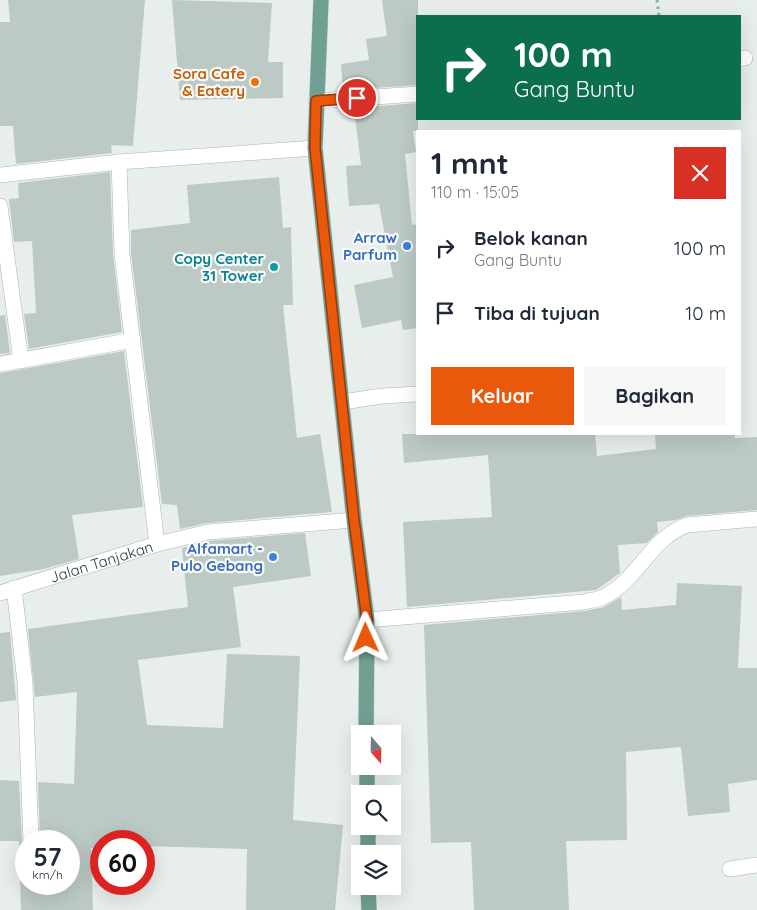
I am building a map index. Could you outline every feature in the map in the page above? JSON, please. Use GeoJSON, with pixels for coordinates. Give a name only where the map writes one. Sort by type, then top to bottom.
{"type":"FeatureCollection","features":[{"type":"Feature","properties":{"kind":"main road"},"geometry":{"type":"LineString","coordinates":[[321,0],[315,148],[354,520],[367,620],[366,725]]}},
{"type":"Feature","properties":{"kind":"main road"},"geometry":{"type":"LineString","coordinates":[[368,895],[369,910]]}},
{"type":"Feature","properties":{"kind":"street"},"geometry":{"type":"LineString","coordinates":[[316,101],[416,94]]}},
{"type":"Feature","properties":{"kind":"street"},"geometry":{"type":"LineString","coordinates":[[0,175],[119,162],[315,148]]}},
{"type":"Feature","properties":{"kind":"street"},"geometry":{"type":"LineString","coordinates":[[119,162],[122,254],[157,544]]}},
{"type":"Feature","properties":{"kind":"street"},"geometry":{"type":"LineString","coordinates":[[0,206],[21,361]]}},
{"type":"Feature","properties":{"kind":"street"},"geometry":{"type":"LineString","coordinates":[[0,364],[133,340]]}},
{"type":"Feature","properties":{"kind":"street"},"geometry":{"type":"LineString","coordinates":[[342,402],[382,396],[416,394]]}},
{"type":"Feature","properties":{"kind":"street"},"geometry":{"type":"LineString","coordinates":[[367,620],[584,602],[602,598],[627,578],[666,534],[676,528],[686,524],[757,518]]}},
{"type":"Feature","properties":{"kind":"street","name":"Jalan Tanjakan"},"geometry":{"type":"LineString","coordinates":[[7,591],[157,544],[208,532],[354,520]]}},
{"type":"Feature","properties":{"kind":"street"},"geometry":{"type":"LineString","coordinates":[[7,591],[25,682],[31,830]]}},
{"type":"Feature","properties":{"kind":"street"},"geometry":{"type":"LineString","coordinates":[[730,869],[757,865]]}},
{"type":"Feature","properties":{"kind":"path"},"geometry":{"type":"LineString","coordinates":[[657,0],[659,15]]}},
{"type":"Feature","properties":{"kind":"building"},"geometry":{"type":"Polygon","coordinates":[[[8,0],[145,0],[133,146],[111,145],[112,153],[16,164],[13,126],[0,126],[0,22],[10,22],[8,0]]]}},
{"type":"Feature","properties":{"kind":"building"},"geometry":{"type":"Polygon","coordinates":[[[172,0],[272,3],[268,62],[283,62],[283,98],[180,100],[172,0]]]}},
{"type":"Feature","properties":{"kind":"building"},"geometry":{"type":"Polygon","coordinates":[[[382,0],[418,0],[418,15],[416,15],[416,85],[343,90],[341,64],[369,60],[366,39],[387,36],[382,0]]]}},
{"type":"Feature","properties":{"kind":"building"},"geometry":{"type":"Polygon","coordinates":[[[416,103],[418,130],[413,131],[416,152],[405,154],[412,225],[416,224],[416,328],[403,330],[401,320],[362,328],[354,285],[393,277],[379,204],[349,206],[346,166],[361,165],[354,108],[416,103]]]}},
{"type":"Feature","properties":{"kind":"building"},"geometry":{"type":"Polygon","coordinates":[[[110,172],[113,254],[122,332],[29,349],[24,314],[36,313],[32,241],[14,242],[9,199],[19,198],[18,183],[110,172]]]}},
{"type":"Feature","properties":{"kind":"building"},"geometry":{"type":"Polygon","coordinates":[[[279,177],[283,228],[291,227],[293,305],[283,305],[297,438],[320,434],[332,512],[207,523],[180,529],[177,505],[162,504],[131,253],[131,230],[190,223],[187,185],[279,177]]]}},
{"type":"Feature","properties":{"kind":"building"},"geometry":{"type":"Polygon","coordinates":[[[5,315],[10,353],[0,354],[0,316],[5,315]]]}},
{"type":"Feature","properties":{"kind":"building"},"geometry":{"type":"Polygon","coordinates":[[[124,351],[143,507],[72,515],[79,559],[44,569],[0,576],[0,373],[124,351]]]}},
{"type":"Feature","properties":{"kind":"building"},"geometry":{"type":"Polygon","coordinates":[[[402,434],[595,435],[597,456],[656,449],[655,435],[735,435],[735,438],[757,437],[757,510],[686,516],[676,520],[657,522],[658,532],[647,543],[618,545],[620,573],[596,590],[407,607],[403,522],[492,517],[488,455],[404,463],[402,434]]]}},
{"type":"Feature","properties":{"kind":"building"},"geometry":{"type":"Polygon","coordinates":[[[305,533],[311,576],[233,587],[241,647],[138,660],[147,725],[223,728],[227,654],[300,656],[293,820],[343,825],[335,910],[246,910],[247,849],[155,846],[155,830],[90,830],[90,895],[93,895],[93,910],[21,910],[21,895],[80,895],[80,830],[40,830],[38,782],[74,784],[77,692],[35,697],[28,629],[188,607],[182,548],[209,541],[305,533]]]}},
{"type":"Feature","properties":{"kind":"building"},"geometry":{"type":"Polygon","coordinates":[[[677,583],[742,586],[738,668],[757,668],[757,780],[728,784],[730,812],[688,816],[681,747],[626,752],[627,840],[566,841],[569,910],[474,910],[471,842],[431,843],[424,625],[585,611],[604,607],[621,597],[622,610],[676,605],[677,583]]]}},
{"type":"Feature","properties":{"kind":"building"},"geometry":{"type":"Polygon","coordinates":[[[10,632],[16,700],[0,702],[0,633],[10,632]]]}},
{"type":"Feature","properties":{"kind":"building"},"geometry":{"type":"Polygon","coordinates":[[[0,780],[19,781],[21,830],[15,830],[15,841],[0,841],[0,780]]]}},
{"type":"Feature","properties":{"kind":"place","name":"Sora Cafe & Eatery"},"geometry":{"type":"Point","coordinates":[255,82]}},
{"type":"Feature","properties":{"kind":"place","name":"Arraw Parfum"},"geometry":{"type":"Point","coordinates":[407,246]}},
{"type":"Feature","properties":{"kind":"place","name":"Copy Center 31 Tower"},"geometry":{"type":"Point","coordinates":[274,267]}},
{"type":"Feature","properties":{"kind":"place","name":"Alfamart - Pulo Gebang"},"geometry":{"type":"Point","coordinates":[273,557]}},
{"type":"Feature","properties":{"kind":"route"},"geometry":{"type":"LineString","coordinates":[[357,98],[316,101],[315,148],[354,520],[367,620],[366,638]]}}]}
